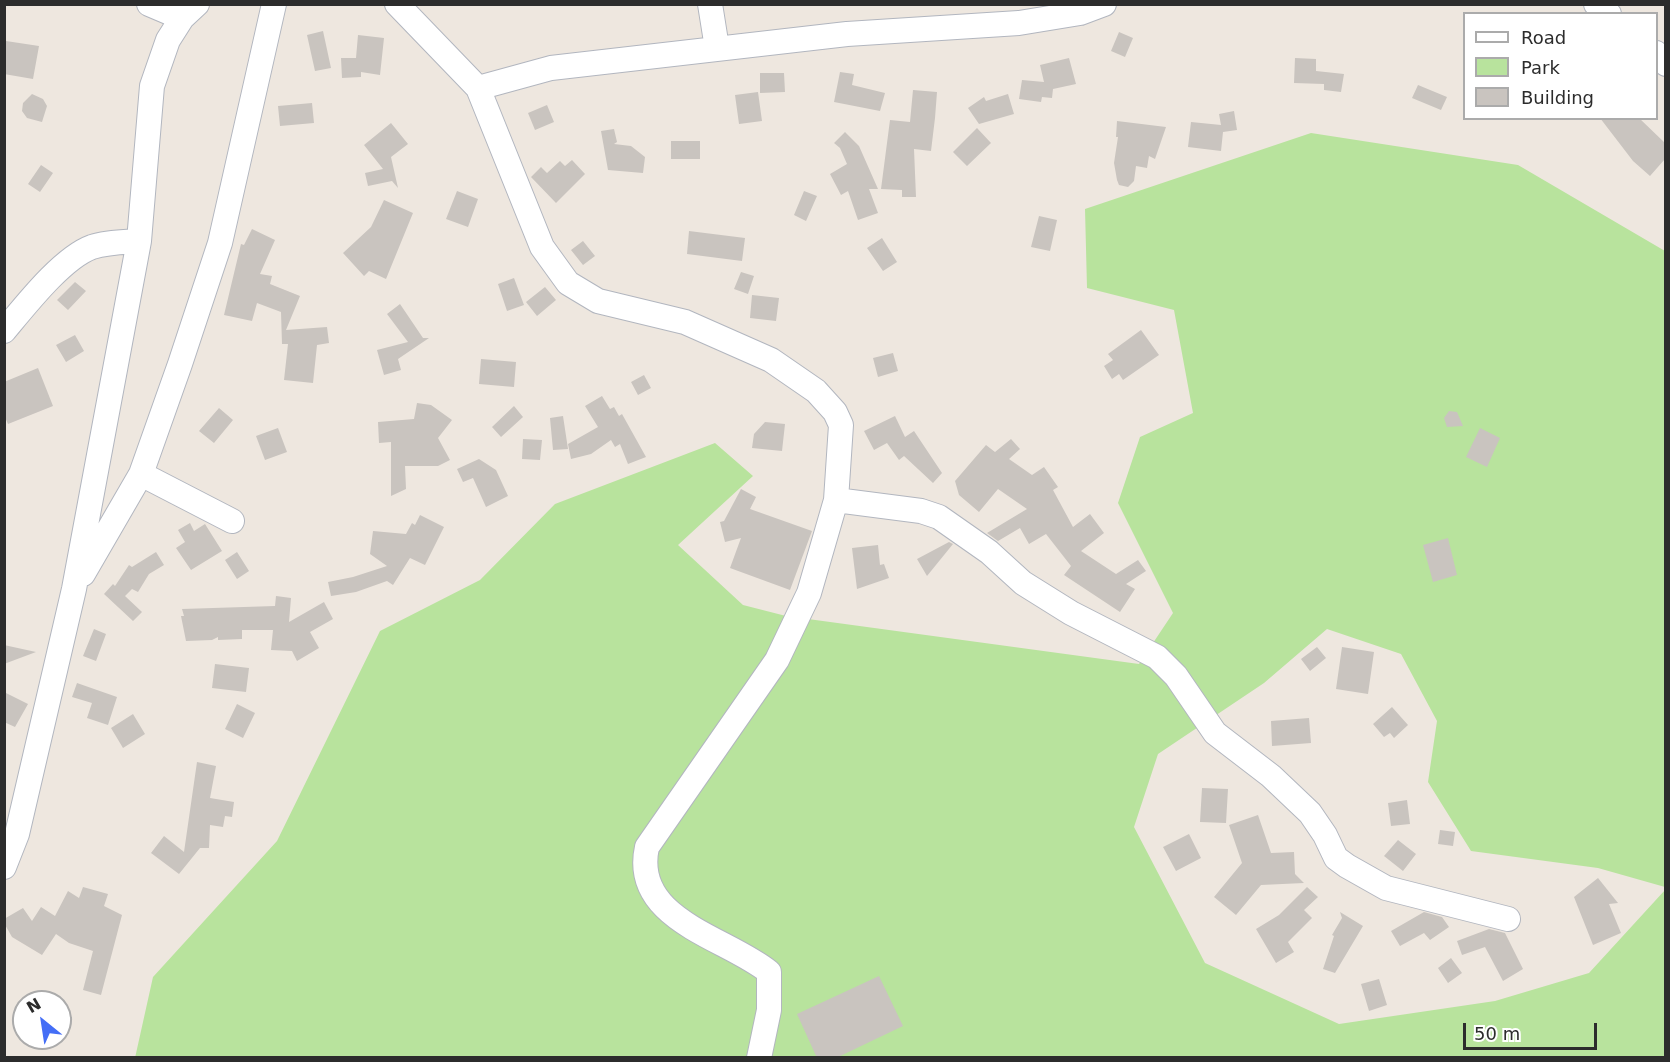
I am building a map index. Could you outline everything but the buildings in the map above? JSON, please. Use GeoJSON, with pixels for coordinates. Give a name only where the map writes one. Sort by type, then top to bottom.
{"type":"FeatureCollection","features":[{"type":"Feature","properties":{"kind":"street"},"geometry":{"type":"LineString","coordinates":[[4,867],[17,834],[74,589],[139,241],[152,86],[168,40],[189,11],[149,4]]}},
{"type":"Feature","properties":{"kind":"street"},"geometry":{"type":"LineString","coordinates":[[74,589],[141,474],[220,243],[274,4]]}},
{"type":"Feature","properties":{"kind":"street"},"geometry":{"type":"LineString","coordinates":[[397,4],[478,88],[543,247],[568,283],[598,301],[685,322],[771,360],[816,392],[835,412],[841,425],[836,500],[809,593],[777,660],[647,847],[645,860],[648,884],[655,897],[695,930],[769,972],[769,1010],[759,1058]]}},
{"type":"Feature","properties":{"kind":"street"},"geometry":{"type":"LineString","coordinates":[[710,4],[717,48]]}},
{"type":"Feature","properties":{"kind":"street"},"geometry":{"type":"LineString","coordinates":[[478,88],[551,68],[847,34],[1019,23],[1080,13],[1104,4]]}},
{"type":"Feature","properties":{"kind":"street"},"geometry":{"type":"LineString","coordinates":[[4,332],[40,288],[76,256],[104,243],[139,241]]}},
{"type":"Feature","properties":{"kind":"street"},"geometry":{"type":"LineString","coordinates":[[141,474],[232,521]]}},
{"type":"Feature","properties":{"kind":"street"},"geometry":{"type":"LineString","coordinates":[[836,500],[921,511],[939,517],[989,552],[1023,583],[1071,613],[1157,657],[1176,676],[1215,733],[1271,776],[1310,813],[1321,827],[1336,858],[1347,866],[1386,888],[1508,919]]}},
{"type":"Feature","properties":{"kind":"green space"},"geometry":{"type":"Polygon","coordinates":[[[1311,133],[1518,165],[1665,251],[1665,887],[1598,868],[1471,851],[1428,782],[1437,721],[1401,654],[1327,629],[1264,683],[1158,754],[1134,827],[1205,963],[1339,1024],[1495,1001],[1589,973],[1665,890],[1665,1057],[135,1058],[153,977],[277,841],[380,631],[480,580],[555,504],[715,443],[753,476],[678,545],[743,605],[786,616],[1139,664],[1173,613],[1118,503],[1140,437],[1193,413],[1174,310],[1087,288],[1085,209],[1311,133]]]}}]}
